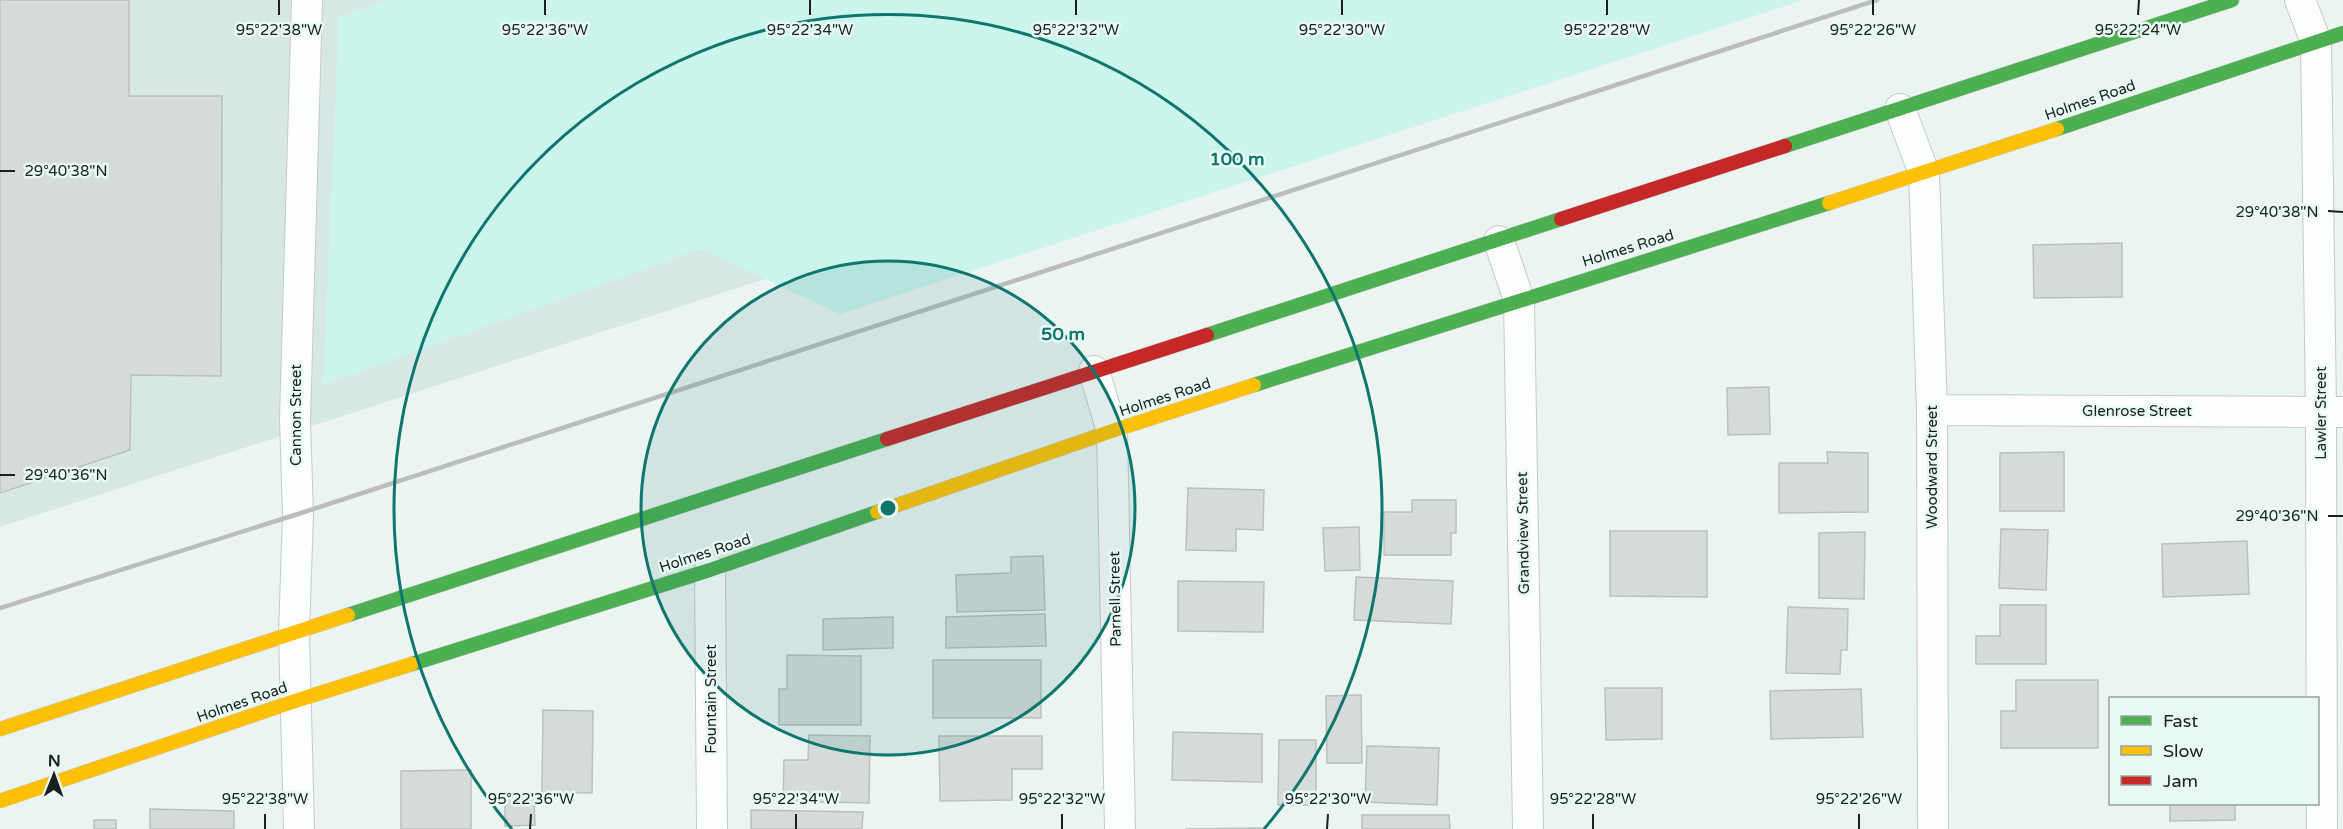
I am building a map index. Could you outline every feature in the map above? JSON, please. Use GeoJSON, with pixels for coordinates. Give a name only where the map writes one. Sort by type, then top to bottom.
{"type":"FeatureCollection","features":[{"type":"Feature","properties":{"kind":"main road"},"geometry":{"type":"LineString","coordinates":[[0,729],[2232,0]]}},
{"type":"Feature","properties":{"kind":"main road","name":"Holmes Road"},"geometry":{"type":"LineString","coordinates":[[0,801],[295,701],[710,570],[1112,431],[1924,173],[2329,37]]}},
{"type":"Feature","properties":{"kind":"street","name":"Cannon Street"},"geometry":{"type":"LineString","coordinates":[[299,829],[294,633],[298,514],[295,420],[307,0]]}},
{"type":"Feature","properties":{"kind":"street","name":"Lawler Street"},"geometry":{"type":"LineString","coordinates":[[2300,0],[2329,37],[2332,412],[2322,829]]}},
{"type":"Feature","properties":{"kind":"street","name":"Woodward Street"},"geometry":{"type":"LineString","coordinates":[[1900,109],[1924,173],[1932,410],[1933,829]]}},
{"type":"Feature","properties":{"kind":"street","name":"Grandview Street"},"geometry":{"type":"LineString","coordinates":[[1499,241],[1519,300],[1528,829]]}},
{"type":"Feature","properties":{"kind":"street","name":"Parnell Street"},"geometry":{"type":"LineString","coordinates":[[1094,371],[1112,431],[1120,829]]}},
{"type":"Feature","properties":{"kind":"street","name":"Glenrose Street"},"geometry":{"type":"LineString","coordinates":[[1932,410],[2332,412]]}},
{"type":"Feature","properties":{"kind":"street","name":"Fountain Street"},"geometry":{"type":"LineString","coordinates":[[710,570],[712,829]]}},
{"type":"Feature","properties":{"kind":"shaded area"},"geometry":{"type":"Polygon","coordinates":[[[0,0],[1626,0],[0,527],[0,0]]]}},
{"type":"Feature","properties":{"kind":"green space"},"geometry":{"type":"Polygon","coordinates":[[[390,0],[1804,0],[840,314],[701,249],[323,385],[339,17],[390,0]]]}},
{"type":"Feature","properties":{"kind":"building"},"geometry":{"type":"Polygon","coordinates":[[[0,0],[129,0],[129,96],[222,96],[221,376],[131,375],[130,450],[0,493],[0,0]]]}},
{"type":"Feature","properties":{"kind":"building"},"geometry":{"type":"Polygon","coordinates":[[[2122,243],[2122,297],[2034,298],[2033,245],[2122,243]]]}},
{"type":"Feature","properties":{"kind":"building"},"geometry":{"type":"Polygon","coordinates":[[[1769,387],[1770,434],[1728,435],[1727,388],[1769,387]]]}},
{"type":"Feature","properties":{"kind":"building"},"geometry":{"type":"Polygon","coordinates":[[[1827,452],[1868,453],[1868,512],[1779,513],[1779,463],[1828,463],[1827,452]]]}},
{"type":"Feature","properties":{"kind":"building"},"geometry":{"type":"Polygon","coordinates":[[[2064,452],[2064,511],[2000,511],[2000,453],[2064,452]]]}},
{"type":"Feature","properties":{"kind":"building"},"geometry":{"type":"Polygon","coordinates":[[[1188,488],[1264,490],[1263,530],[1236,529],[1236,551],[1186,550],[1188,488]]]}},
{"type":"Feature","properties":{"kind":"building"},"geometry":{"type":"Polygon","coordinates":[[[1412,500],[1456,500],[1456,533],[1451,533],[1451,555],[1384,555],[1384,512],[1412,512],[1412,500]]]}},
{"type":"Feature","properties":{"kind":"building"},"geometry":{"type":"Polygon","coordinates":[[[1359,527],[1360,570],[1325,571],[1323,528],[1359,527]]]}},
{"type":"Feature","properties":{"kind":"building"},"geometry":{"type":"Polygon","coordinates":[[[2001,529],[2048,530],[2046,590],[1999,588],[2001,529]]]}},
{"type":"Feature","properties":{"kind":"building"},"geometry":{"type":"Polygon","coordinates":[[[1610,531],[1707,531],[1707,597],[1610,596],[1610,531]]]}},
{"type":"Feature","properties":{"kind":"building"},"geometry":{"type":"Polygon","coordinates":[[[1865,532],[1864,599],[1819,598],[1819,533],[1865,532]]]}},
{"type":"Feature","properties":{"kind":"building"},"geometry":{"type":"Polygon","coordinates":[[[2247,541],[2249,594],[2163,597],[2162,544],[2247,541]]]}},
{"type":"Feature","properties":{"kind":"building"},"geometry":{"type":"Polygon","coordinates":[[[1043,556],[1045,610],[957,612],[956,575],[1011,573],[1011,557],[1043,556]]]}},
{"type":"Feature","properties":{"kind":"building"},"geometry":{"type":"Polygon","coordinates":[[[1356,577],[1453,581],[1451,624],[1354,620],[1356,577]]]}},
{"type":"Feature","properties":{"kind":"building"},"geometry":{"type":"Polygon","coordinates":[[[1178,581],[1264,582],[1263,632],[1178,631],[1178,581]]]}},
{"type":"Feature","properties":{"kind":"building"},"geometry":{"type":"Polygon","coordinates":[[[2000,605],[2046,605],[2046,664],[1976,664],[1976,636],[2000,636],[2000,605]]]}},
{"type":"Feature","properties":{"kind":"building"},"geometry":{"type":"Polygon","coordinates":[[[1788,607],[1848,609],[1847,650],[1841,650],[1840,674],[1786,673],[1788,607]]]}},
{"type":"Feature","properties":{"kind":"building"},"geometry":{"type":"Polygon","coordinates":[[[1045,614],[1046,646],[946,648],[946,617],[1045,614]]]}},
{"type":"Feature","properties":{"kind":"building"},"geometry":{"type":"Polygon","coordinates":[[[893,617],[893,648],[823,650],[823,619],[893,617]]]}},
{"type":"Feature","properties":{"kind":"building"},"geometry":{"type":"Polygon","coordinates":[[[787,655],[861,656],[861,725],[779,725],[779,689],[787,689],[787,655]]]}},
{"type":"Feature","properties":{"kind":"building"},"geometry":{"type":"Polygon","coordinates":[[[933,660],[1041,660],[1041,718],[933,718],[933,660]]]}},
{"type":"Feature","properties":{"kind":"building"},"geometry":{"type":"Polygon","coordinates":[[[2016,680],[2098,680],[2098,748],[2001,748],[2001,711],[2016,711],[2016,680]]]}},
{"type":"Feature","properties":{"kind":"building"},"geometry":{"type":"Polygon","coordinates":[[[1605,688],[1662,688],[1662,739],[1606,740],[1605,688]]]}},
{"type":"Feature","properties":{"kind":"building"},"geometry":{"type":"Polygon","coordinates":[[[1861,689],[1863,737],[1771,739],[1770,691],[1861,689]]]}},
{"type":"Feature","properties":{"kind":"building"},"geometry":{"type":"Polygon","coordinates":[[[1361,695],[1362,763],[1327,763],[1326,696],[1361,695]]]}},
{"type":"Feature","properties":{"kind":"building"},"geometry":{"type":"Polygon","coordinates":[[[543,710],[593,711],[592,793],[542,792],[543,710]]]}},
{"type":"Feature","properties":{"kind":"building"},"geometry":{"type":"Polygon","coordinates":[[[1173,732],[1262,734],[1262,782],[1172,780],[1173,732]]]}},
{"type":"Feature","properties":{"kind":"building"},"geometry":{"type":"Polygon","coordinates":[[[809,735],[870,736],[869,803],[783,801],[784,760],[808,760],[809,735]]]}},
{"type":"Feature","properties":{"kind":"building"},"geometry":{"type":"Polygon","coordinates":[[[939,736],[1042,736],[1042,769],[1012,769],[1012,800],[940,801],[939,736]]]}},
{"type":"Feature","properties":{"kind":"building"},"geometry":{"type":"Polygon","coordinates":[[[1279,740],[1316,740],[1316,805],[1278,805],[1279,740]]]}},
{"type":"Feature","properties":{"kind":"building"},"geometry":{"type":"Polygon","coordinates":[[[1367,746],[1439,748],[1437,805],[1365,802],[1367,746]]]}},
{"type":"Feature","properties":{"kind":"building"},"geometry":{"type":"Polygon","coordinates":[[[471,770],[471,829],[401,829],[401,771],[471,770]]]}},
{"type":"Feature","properties":{"kind":"building"},"geometry":{"type":"Polygon","coordinates":[[[505,795],[534,795],[535,825],[505,826],[505,795]]]}},
{"type":"Feature","properties":{"kind":"building"},"geometry":{"type":"Polygon","coordinates":[[[2170,805],[2235,805],[2235,820],[2170,821],[2170,805]]]}},
{"type":"Feature","properties":{"kind":"building"},"geometry":{"type":"Polygon","coordinates":[[[150,809],[234,811],[234,829],[150,829],[150,809]]]}},
{"type":"Feature","properties":{"kind":"building"},"geometry":{"type":"Polygon","coordinates":[[[751,810],[863,812],[862,829],[751,829],[751,810]]]}},
{"type":"Feature","properties":{"kind":"building"},"geometry":{"type":"Polygon","coordinates":[[[1362,815],[1449,815],[1450,829],[1362,829],[1362,815]]]}},
{"type":"Feature","properties":{"kind":"building"},"geometry":{"type":"Polygon","coordinates":[[[94,820],[116,820],[116,829],[94,829],[94,820]]]}},
{"type":"Feature","properties":{"kind":"building"},"geometry":{"type":"Polygon","coordinates":[[[1266,828],[1266,829],[1185,829],[1266,828]]]}},
{"type":"Feature","properties":{"kind":"railway"},"geometry":{"type":"LineString","coordinates":[[0,608],[298,514],[1877,0]]}},
{"type":"Feature","properties":{"kind":"traffic: fast"},"geometry":{"type":"LineString","coordinates":[[1785,146],[2232,0]]}},
{"type":"Feature","properties":{"kind":"traffic: fast"},"geometry":{"type":"LineString","coordinates":[[2057,129],[2343,33]]}},
{"type":"Feature","properties":{"kind":"traffic: fast"},"geometry":{"type":"LineString","coordinates":[[1254,385],[1829,203]]}},
{"type":"Feature","properties":{"kind":"traffic: fast"},"geometry":{"type":"LineString","coordinates":[[1207,335],[1561,219]]}},
{"type":"Feature","properties":{"kind":"traffic: fast"},"geometry":{"type":"LineString","coordinates":[[348,615],[887,439]]}},
{"type":"Feature","properties":{"kind":"traffic: fast"},"geometry":{"type":"LineString","coordinates":[[412,664],[710,570],[877,512]]}},
{"type":"Feature","properties":{"kind":"traffic: slow"},"geometry":{"type":"LineString","coordinates":[[1829,203],[2057,129]]}},
{"type":"Feature","properties":{"kind":"traffic: slow"},"geometry":{"type":"LineString","coordinates":[[877,512],[1254,385]]}},
{"type":"Feature","properties":{"kind":"traffic: slow"},"geometry":{"type":"LineString","coordinates":[[0,729],[348,615]]}},
{"type":"Feature","properties":{"kind":"traffic: slow"},"geometry":{"type":"LineString","coordinates":[[0,801],[295,701],[412,664]]}},
{"type":"Feature","properties":{"kind":"traffic: jam"},"geometry":{"type":"LineString","coordinates":[[1561,219],[1785,146]]}},
{"type":"Feature","properties":{"kind":"traffic: jam"},"geometry":{"type":"LineString","coordinates":[[887,439],[1207,335]]}}]}
